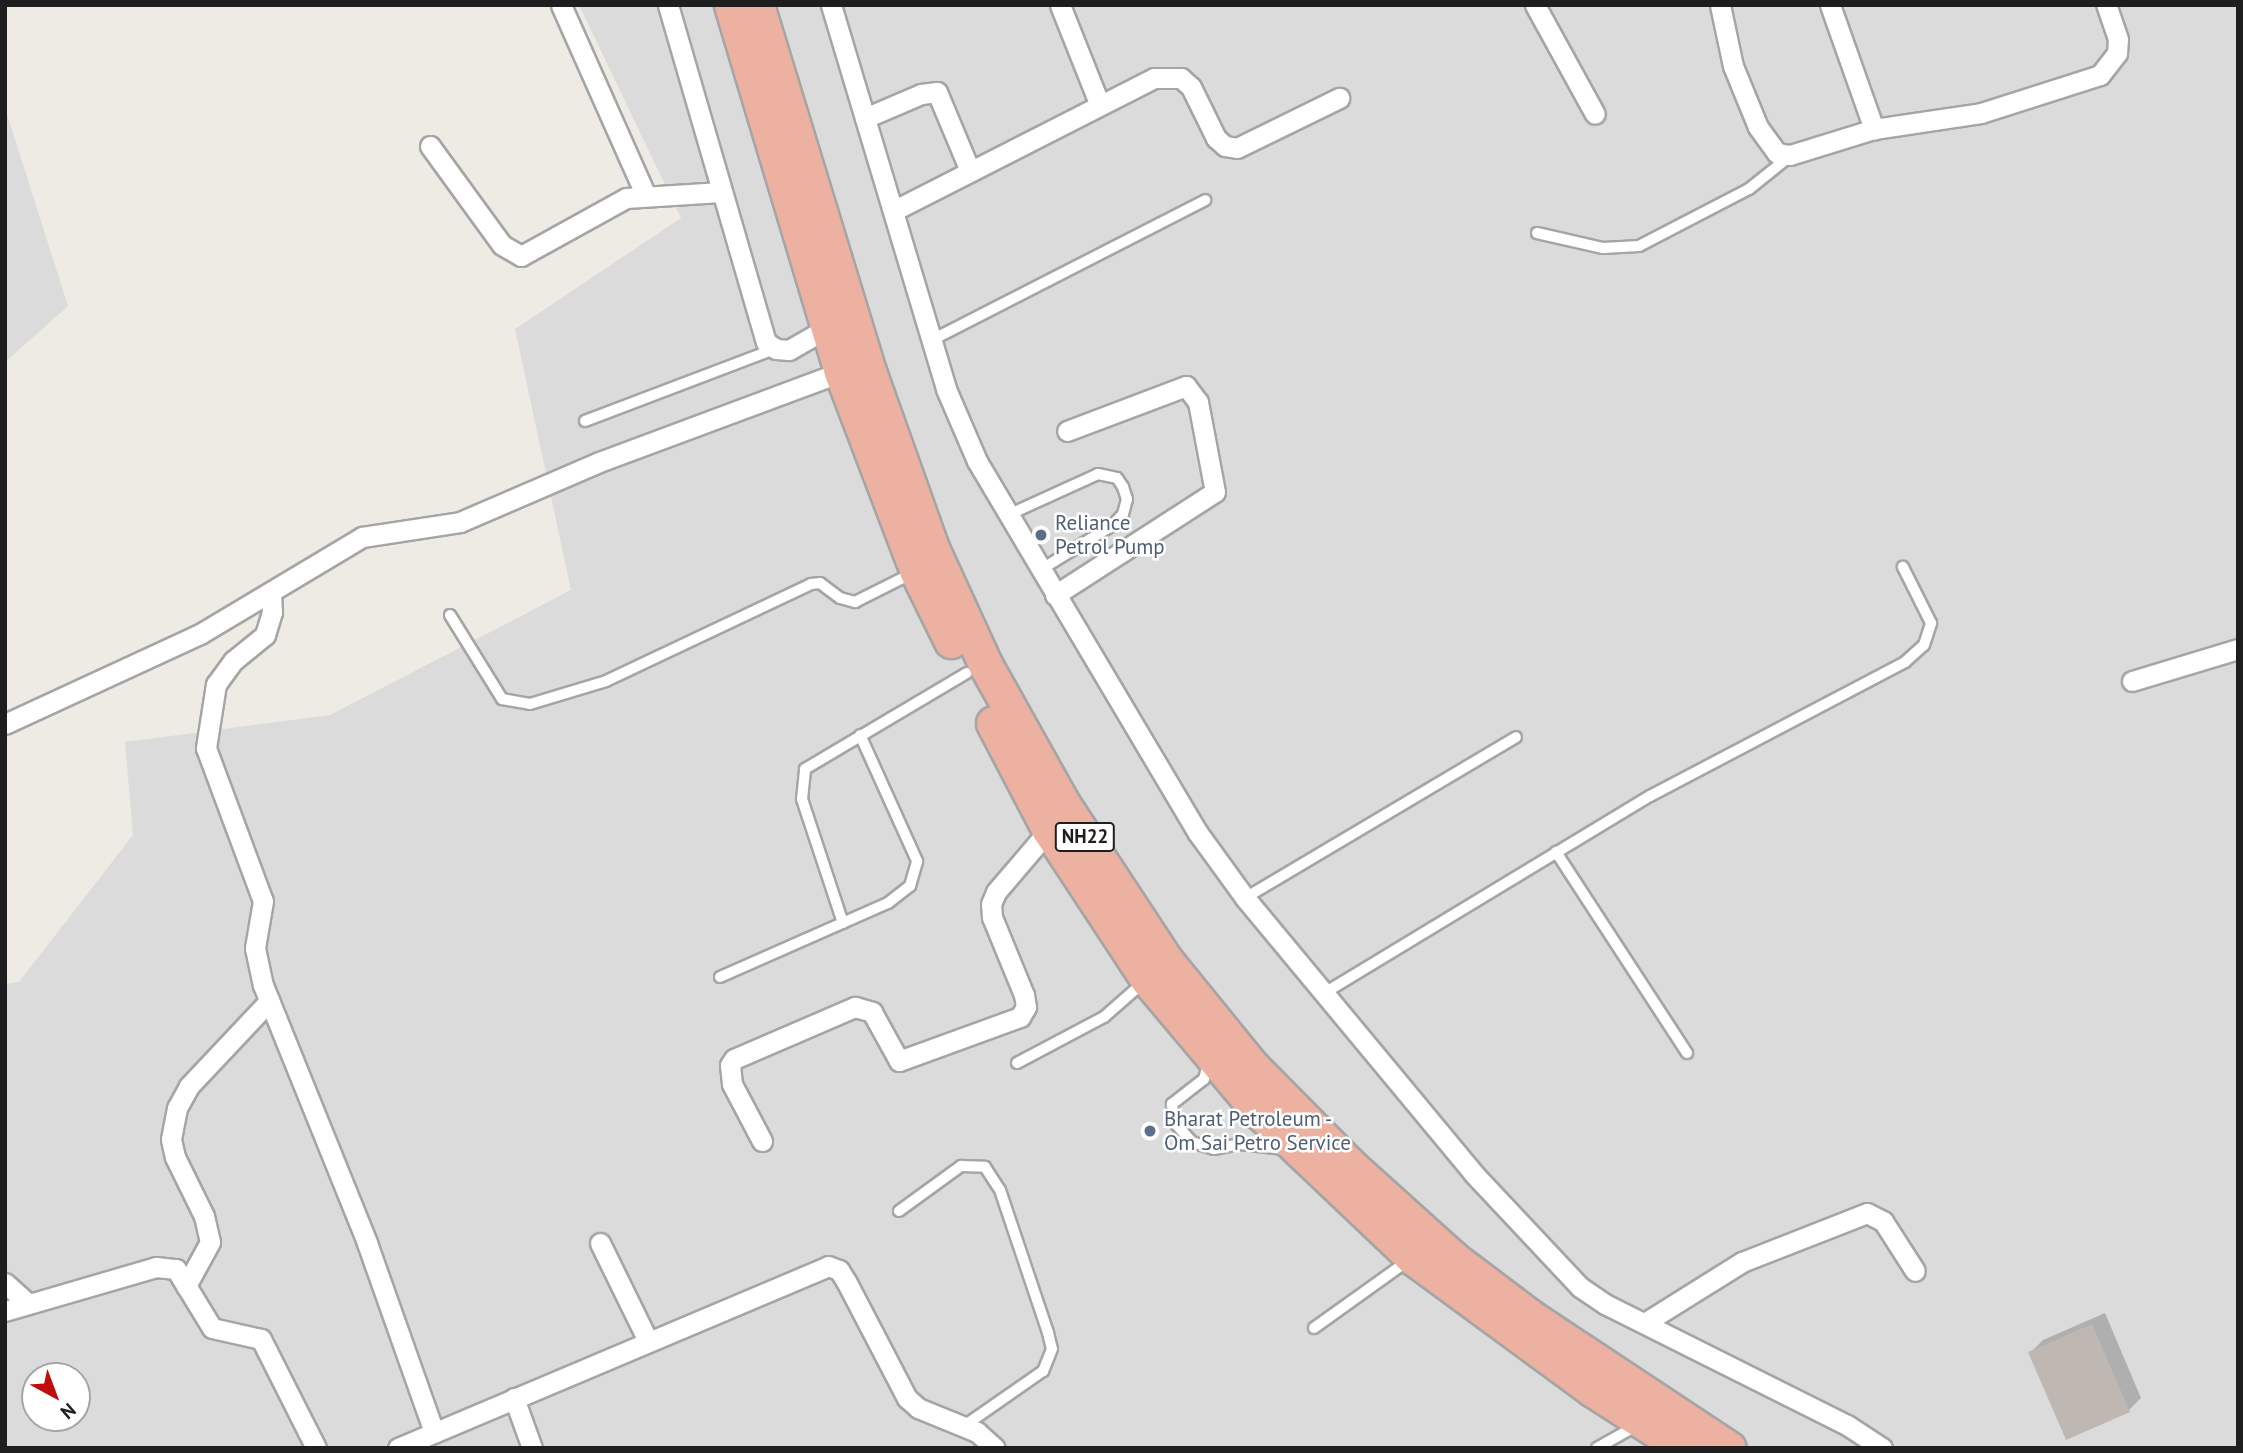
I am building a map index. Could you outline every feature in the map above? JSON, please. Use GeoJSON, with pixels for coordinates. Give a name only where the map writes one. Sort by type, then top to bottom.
{"type":"FeatureCollection","features":[{"type":"Feature","properties":{"kind":"highway","name":"NH22"},"geometry":{"type":"LineString","coordinates":[[731,5],[841,372],[916,572],[1049,830],[1147,979],[1209,1057],[1299,1151],[1413,1258],[1665,1439]]}},
{"type":"Feature","properties":{"kind":"highway","name":"NH22"},"geometry":{"type":"LineString","coordinates":[[757,5],[870,374],[932,548],[985,663],[1062,802],[1165,959],[1251,1065],[1352,1166],[1453,1258],[1531,1317],[1730,1448]]}},
{"type":"Feature","properties":{"kind":"street"},"geometry":{"type":"LineString","coordinates":[[561,5],[645,194]]}},
{"type":"Feature","properties":{"kind":"street"},"geometry":{"type":"LineString","coordinates":[[667,5],[760,328],[776,349],[789,350],[829,327]]}},
{"type":"Feature","properties":{"kind":"street"},"geometry":{"type":"LineString","coordinates":[[831,5],[958,418],[1040,570],[1198,833],[1245,898],[1326,992],[1473,1173],[1556,1265],[1605,1304],[1847,1424],[1882,1448]]}},
{"type":"Feature","properties":{"kind":"street"},"geometry":{"type":"LineString","coordinates":[[1060,5],[1099,103]]}},
{"type":"Feature","properties":{"kind":"street"},"geometry":{"type":"LineString","coordinates":[[1535,5],[1595,114]]}},
{"type":"Feature","properties":{"kind":"street"},"geometry":{"type":"LineString","coordinates":[[1720,5],[1733,66],[1758,127],[1777,153],[1790,155],[1874,130],[1981,113],[2100,75],[2117,53],[2118,39],[2106,5]]}},
{"type":"Feature","properties":{"kind":"street"},"geometry":{"type":"LineString","coordinates":[[1830,5],[1874,130]]}},
{"type":"Feature","properties":{"kind":"street"},"geometry":{"type":"LineString","coordinates":[[893,211],[1099,103],[1154,78],[1181,78],[1191,87],[1216,138],[1225,146],[1237,148],[1339,98]]}},
{"type":"Feature","properties":{"kind":"street"},"geometry":{"type":"LineString","coordinates":[[865,118],[920,94],[937,92],[970,171]]}},
{"type":"Feature","properties":{"kind":"street"},"geometry":{"type":"LineString","coordinates":[[430,146],[502,245],[521,256],[609,204],[645,194],[721,192]]}},
{"type":"Feature","properties":{"kind":"street"},"geometry":{"type":"LineString","coordinates":[[5,724],[200,635],[362,537],[460,522],[611,458],[841,372]]}},
{"type":"Feature","properties":{"kind":"street"},"geometry":{"type":"LineString","coordinates":[[1055,595],[1215,492],[1199,402],[1186,386],[1067,431]]}},
{"type":"Feature","properties":{"kind":"street"},"geometry":{"type":"LineString","coordinates":[[271,593],[272,612],[265,635],[233,661],[216,684],[206,740],[209,762],[263,901],[255,948],[269,1001],[362,1230],[435,1432]]}},
{"type":"Feature","properties":{"kind":"street"},"geometry":{"type":"LineString","coordinates":[[2132,681],[2238,649]]}},
{"type":"Feature","properties":{"kind":"street"},"geometry":{"type":"LineString","coordinates":[[762,1141],[732,1084],[730,1065],[734,1059],[855,1007],[872,1012],[899,1061],[1020,1017],[1026,1007],[1024,995],[992,917],[991,904],[996,892],[1049,830]]}},
{"type":"Feature","properties":{"kind":"street"},"geometry":{"type":"LineString","coordinates":[[186,1286],[210,1242],[204,1216],[175,1157],[171,1139],[177,1108],[189,1086],[269,1001]]}},
{"type":"Feature","properties":{"kind":"street"},"geometry":{"type":"LineString","coordinates":[[1646,1322],[1742,1262],[1867,1213],[1883,1221],[1915,1271]]}},
{"type":"Feature","properties":{"kind":"street"},"geometry":{"type":"LineString","coordinates":[[600,1243],[648,1341]]}},
{"type":"Feature","properties":{"kind":"street"},"geometry":{"type":"LineString","coordinates":[[5,1311],[156,1266],[176,1269],[212,1328],[261,1339],[316,1448]]}},
{"type":"Feature","properties":{"kind":"street"},"geometry":{"type":"LineString","coordinates":[[398,1448],[828,1266],[839,1270],[846,1281],[907,1398],[918,1408],[964,1426],[995,1448]]}},
{"type":"Feature","properties":{"kind":"street"},"geometry":{"type":"LineString","coordinates":[[5,1283],[27,1303]]}},
{"type":"Feature","properties":{"kind":"street"},"geometry":{"type":"LineString","coordinates":[[514,1398],[532,1448]]}},
{"type":"Feature","properties":{"kind":"lane"},"geometry":{"type":"LineString","coordinates":[[1537,233],[1584,246],[1639,246],[1749,189],[1790,155]]}},
{"type":"Feature","properties":{"kind":"lane"},"geometry":{"type":"LineString","coordinates":[[932,340],[1205,200]]}},
{"type":"Feature","properties":{"kind":"lane"},"geometry":{"type":"LineString","coordinates":[[584,421],[776,349]]}},
{"type":"Feature","properties":{"kind":"lane"},"geometry":{"type":"LineString","coordinates":[[1008,515],[1098,474],[1117,478],[1123,487],[1127,499],[1123,514],[1113,525],[1040,570]]}},
{"type":"Feature","properties":{"kind":"lane"},"geometry":{"type":"LineString","coordinates":[[1326,992],[1650,796],[1905,662],[1924,645],[1931,624],[1903,566]]}},
{"type":"Feature","properties":{"kind":"lane"},"geometry":{"type":"LineString","coordinates":[[450,615],[502,699],[530,704],[606,681],[811,584],[820,583],[840,598],[855,602],[916,572]]}},
{"type":"Feature","properties":{"kind":"lane"},"geometry":{"type":"LineString","coordinates":[[843,923],[802,799],[800,781],[805,769],[967,673]]}},
{"type":"Feature","properties":{"kind":"lane"},"geometry":{"type":"LineString","coordinates":[[720,977],[900,896],[917,873],[913,848],[860,735]]}},
{"type":"Feature","properties":{"kind":"lane"},"geometry":{"type":"LineString","coordinates":[[1245,898],[1516,737]]}},
{"type":"Feature","properties":{"kind":"lane"},"geometry":{"type":"LineString","coordinates":[[1556,852],[1687,1053]]}},
{"type":"Feature","properties":{"kind":"lane"},"geometry":{"type":"LineString","coordinates":[[1017,1063],[1104,1017],[1147,979]]}},
{"type":"Feature","properties":{"kind":"lane"},"geometry":{"type":"LineString","coordinates":[[1209,1057],[1204,1079],[1172,1104],[1174,1122],[1192,1142],[1214,1149],[1240,1144],[1299,1151]]}},
{"type":"Feature","properties":{"kind":"lane"},"geometry":{"type":"LineString","coordinates":[[900,1210],[961,1166],[985,1167],[1000,1190],[1048,1333],[1052,1349],[1043,1371],[964,1426]]}},
{"type":"Feature","properties":{"kind":"lane"},"geometry":{"type":"LineString","coordinates":[[1314,1328],[1413,1258]]}},
{"type":"Feature","properties":{"kind":"lane"},"geometry":{"type":"LineString","coordinates":[[1597,1448],[1665,1439]]}},
{"type":"Feature","properties":{"kind":"shaded area"},"geometry":{"type":"Polygon","coordinates":[[[579,5],[2238,5],[2238,1448],[5,1448],[5,984],[19,982],[133,835],[125,742],[330,715],[571,590],[515,329],[681,218],[579,5]]]}},
{"type":"Feature","properties":{"kind":"shaded area"},"geometry":{"type":"Polygon","coordinates":[[[5,108],[68,306],[5,362],[5,108]]]}},
{"type":"Feature","properties":{"kind":"building"},"geometry":{"type":"Polygon","coordinates":[[[2092,1324],[2130,1412],[2066,1440],[2028,1352],[2092,1324]]]}},
{"type":"Feature","properties":{"kind":"place","name":"Reliance Petrol Pump"},"geometry":{"type":"Point","coordinates":[1041,535]}},
{"type":"Feature","properties":{"kind":"place","name":"Bharat Petroleum - Om Sai Petro Service"},"geometry":{"type":"Point","coordinates":[1150,1131]}}]}
